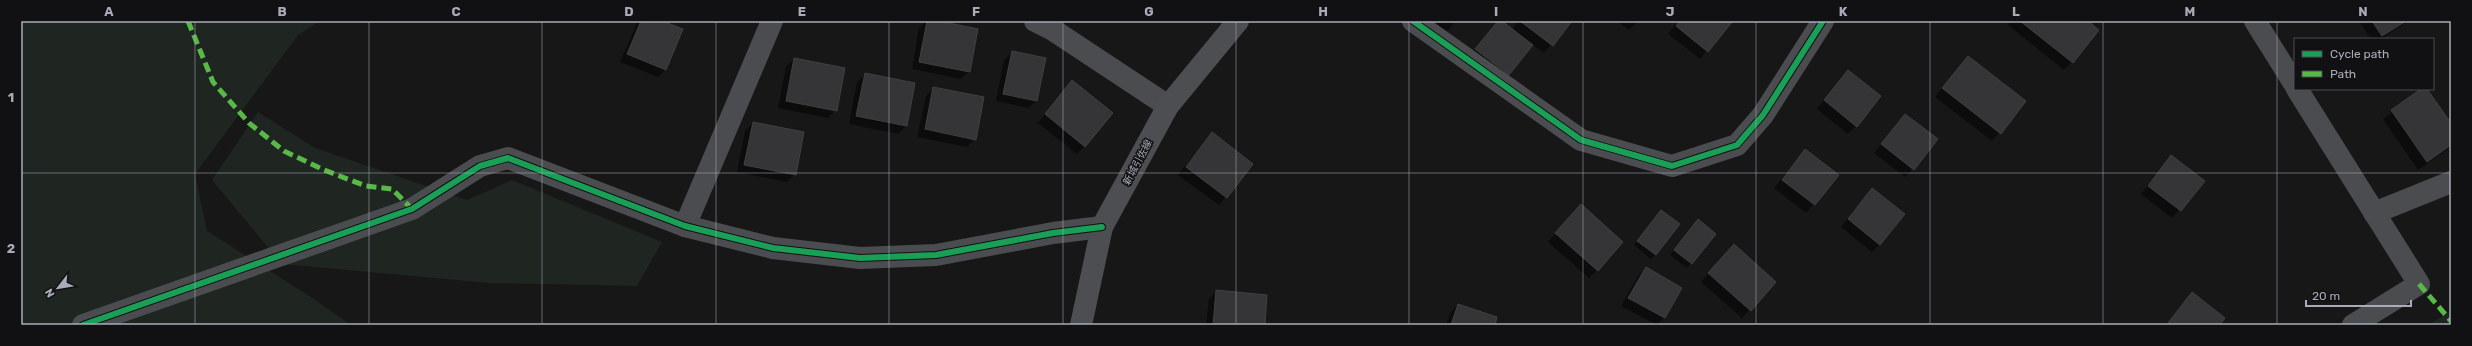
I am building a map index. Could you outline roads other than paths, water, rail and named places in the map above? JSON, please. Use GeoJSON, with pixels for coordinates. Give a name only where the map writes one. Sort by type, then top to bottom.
{"type":"FeatureCollection","features":[{"type":"Feature","properties":{"kind":"main road","name":"新城引佐線"},"geometry":{"type":"LineString","coordinates":[[1082,325],[1102,227],[1168,106],[1238,21]]}},
{"type":"Feature","properties":{"kind":"street"},"geometry":{"type":"LineString","coordinates":[[685,226],[772,21]]}},
{"type":"Feature","properties":{"kind":"street"},"geometry":{"type":"LineString","coordinates":[[1035,21],[1053,30],[1168,106]]}},
{"type":"Feature","properties":{"kind":"street"},"geometry":{"type":"LineString","coordinates":[[1413,21],[1582,140],[1672,166],[1737,145],[1763,116],[1823,21]]}},
{"type":"Feature","properties":{"kind":"street"},"geometry":{"type":"LineString","coordinates":[[2255,21],[2294,83]]}},
{"type":"Feature","properties":{"kind":"street"},"geometry":{"type":"LineString","coordinates":[[2298,90],[2419,284],[2353,325]]}},
{"type":"Feature","properties":{"kind":"street"},"geometry":{"type":"LineString","coordinates":[[83,325],[412,209],[480,166],[508,158],[685,226],[774,248],[860,258],[936,255],[1053,233],[1102,227]]}},
{"type":"Feature","properties":{"kind":"street"},"geometry":{"type":"LineString","coordinates":[[2374,213],[2451,182]]}}]}
